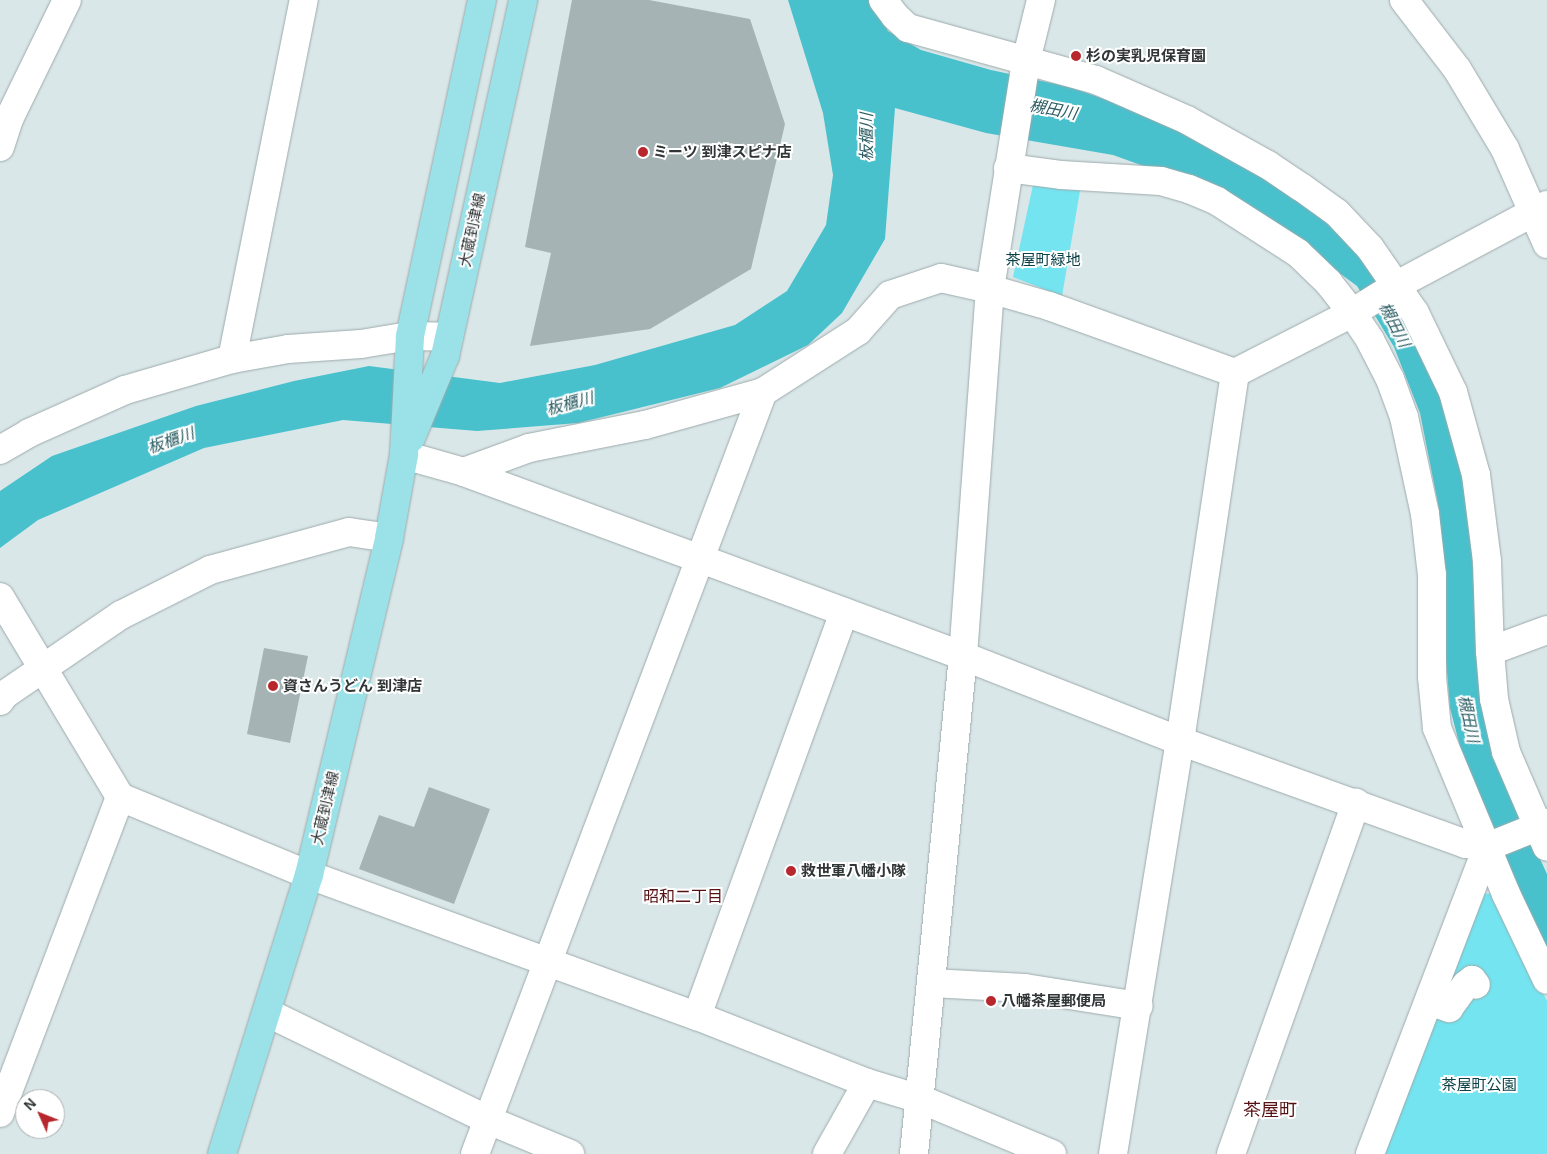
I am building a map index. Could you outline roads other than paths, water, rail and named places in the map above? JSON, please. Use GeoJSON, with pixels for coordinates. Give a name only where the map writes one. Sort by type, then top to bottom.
{"type":"FeatureCollection","features":[{"type":"Feature","properties":{"kind":"main road","name":"大蔵到津線"},"geometry":{"type":"LineString","coordinates":[[222,1154],[268,1013],[309,875],[388,538],[404,455],[409,346],[482,0]]}},
{"type":"Feature","properties":{"kind":"main road","name":"大蔵到津線"},"geometry":{"type":"LineString","coordinates":[[404,455],[447,347],[523,0]]}},
{"type":"Feature","properties":{"kind":"street"},"geometry":{"type":"LineString","coordinates":[[0,147],[9,119],[67,0]]}},
{"type":"Feature","properties":{"kind":"street"},"geometry":{"type":"LineString","coordinates":[[232,359],[304,0]]}},
{"type":"Feature","properties":{"kind":"street"},"geometry":{"type":"LineString","coordinates":[[404,455],[464,472],[963,656],[1180,741],[1466,844],[1487,847],[1544,832],[1506,752],[1494,699],[1490,651],[1487,561],[1476,475],[1453,392],[1430,340],[1397,285],[1370,248],[1337,213],[1268,165],[1187,120],[1105,84],[908,28],[895,16],[883,0]]}},
{"type":"Feature","properties":{"kind":"street"},"geometry":{"type":"LineString","coordinates":[[914,1154],[963,656],[990,289],[1026,61],[1040,0]]}},
{"type":"Feature","properties":{"kind":"street"},"geometry":{"type":"LineString","coordinates":[[1404,0],[1457,69],[1541,209],[1547,244]]}},
{"type":"Feature","properties":{"kind":"street"},"geometry":{"type":"LineString","coordinates":[[1009,160],[1061,175],[1161,181],[1189,189],[1217,201],[1298,253],[1328,282],[1370,340],[1390,379],[1404,418],[1424,514],[1432,575],[1432,677],[1437,728],[1487,847],[1547,980]]}},
{"type":"Feature","properties":{"kind":"street"},"geometry":{"type":"LineString","coordinates":[[464,472],[529,448],[644,425],[762,392],[858,331],[890,295],[940,278],[990,289],[1049,306],[1235,373],[1352,313],[1397,285],[1541,209]]}},
{"type":"Feature","properties":{"kind":"street"},"geometry":{"type":"LineString","coordinates":[[0,450],[29,433],[125,390],[232,359],[288,348],[361,344],[447,347]]}},
{"type":"Feature","properties":{"kind":"street"},"geometry":{"type":"LineString","coordinates":[[1113,1154],[1180,741],[1235,373]]}},
{"type":"Feature","properties":{"kind":"street"},"geometry":{"type":"LineString","coordinates":[[475,1154],[701,559],[762,392]]}},
{"type":"Feature","properties":{"kind":"street"},"geometry":{"type":"LineString","coordinates":[[0,701],[4,695],[121,615],[210,570],[349,532],[388,538]]}},
{"type":"Feature","properties":{"kind":"street"},"geometry":{"type":"LineString","coordinates":[[0,597],[120,797],[309,875],[697,1016],[866,1083],[920,1099],[1052,1154]]}},
{"type":"Feature","properties":{"kind":"street"},"geometry":{"type":"LineString","coordinates":[[697,1016],[844,612]]}},
{"type":"Feature","properties":{"kind":"street"},"geometry":{"type":"LineString","coordinates":[[1490,651],[1547,630]]}},
{"type":"Feature","properties":{"kind":"street"},"geometry":{"type":"LineString","coordinates":[[0,1113],[120,797]]}},
{"type":"Feature","properties":{"kind":"street"},"geometry":{"type":"LineString","coordinates":[[1231,1154],[1356,803]]}},
{"type":"Feature","properties":{"kind":"street"},"geometry":{"type":"LineString","coordinates":[[1370,1154],[1487,847]]}},
{"type":"Feature","properties":{"kind":"street"},"geometry":{"type":"LineString","coordinates":[[1438,1004],[1449,1008],[1466,985],[1472,980],[1476,985]]}},
{"type":"Feature","properties":{"kind":"street"},"geometry":{"type":"LineString","coordinates":[[932,983],[1025,988],[1138,1006]]}},
{"type":"Feature","properties":{"kind":"street"},"geometry":{"type":"LineString","coordinates":[[268,1013],[488,1120],[570,1154]]}},
{"type":"Feature","properties":{"kind":"street"},"geometry":{"type":"LineString","coordinates":[[827,1154],[866,1083]]}},
{"type":"Feature","properties":{"kind":"water"},"geometry":{"type":"Polygon","coordinates":[[[788,0],[871,0],[888,31],[921,50],[991,70],[1070,87],[1144,113],[1223,148],[1325,213],[1413,322],[1445,394],[1468,493],[1481,691],[1534,846],[1547,874],[1547,950],[1464,762],[1450,708],[1444,636],[1439,509],[1420,413],[1394,347],[1357,286],[1291,237],[1177,178],[1113,155],[986,133],[895,108],[885,239],[842,313],[808,345],[720,388],[578,423],[477,431],[343,420],[204,448],[38,520],[0,548],[0,491],[52,456],[196,406],[294,381],[369,366],[500,383],[595,365],[735,325],[787,291],[826,225],[833,175],[823,113],[788,0]]]}},
{"type":"Feature","properties":{"kind":"place","name":"杉の実乳児保育園"},"geometry":{"type":"Point","coordinates":[1076,56]}},
{"type":"Feature","properties":{"kind":"place","name":"ミーツ 到津スピナ店"},"geometry":{"type":"Point","coordinates":[643,152]}},
{"type":"Feature","properties":{"kind":"place","name":"資さんうどん 到津店"},"geometry":{"type":"Point","coordinates":[273,686]}},
{"type":"Feature","properties":{"kind":"place","name":"救世軍八幡小隊"},"geometry":{"type":"Point","coordinates":[791,871]}},
{"type":"Feature","properties":{"kind":"place","name":"八幡茶屋郵便局"},"geometry":{"type":"Point","coordinates":[991,1001]}},
{"type":"Feature","properties":{"kind":"district","name":"昭和二丁目"},"geometry":{"type":"Point","coordinates":[683,897]}},
{"type":"Feature","properties":{"kind":"district","name":"茶屋町"},"geometry":{"type":"Point","coordinates":[1270,1110]}},
{"type":"Feature","properties":{"kind":"water label","name":"槻田川"},"geometry":{"type":"Point","coordinates":[1053,110]}},
{"type":"Feature","properties":{"kind":"water label","name":"板櫃川"},"geometry":{"type":"Point","coordinates":[867,137]}},
{"type":"Feature","properties":{"kind":"water label","name":"槻田川"},"geometry":{"type":"Point","coordinates":[1394,325]}},
{"type":"Feature","properties":{"kind":"water label","name":"板櫃川"},"geometry":{"type":"Point","coordinates":[570,404]}},
{"type":"Feature","properties":{"kind":"water label","name":"板櫃川"},"geometry":{"type":"Point","coordinates":[171,441]}},
{"type":"Feature","properties":{"kind":"water label","name":"槻田川"},"geometry":{"type":"Point","coordinates":[1468,719]}},
{"type":"Feature","properties":{"kind":"park label","name":"茶屋町緑地"},"geometry":{"type":"Point","coordinates":[1043,260]}},
{"type":"Feature","properties":{"kind":"park label","name":"茶屋町公園"},"geometry":{"type":"Point","coordinates":[1479,1085]}}]}
